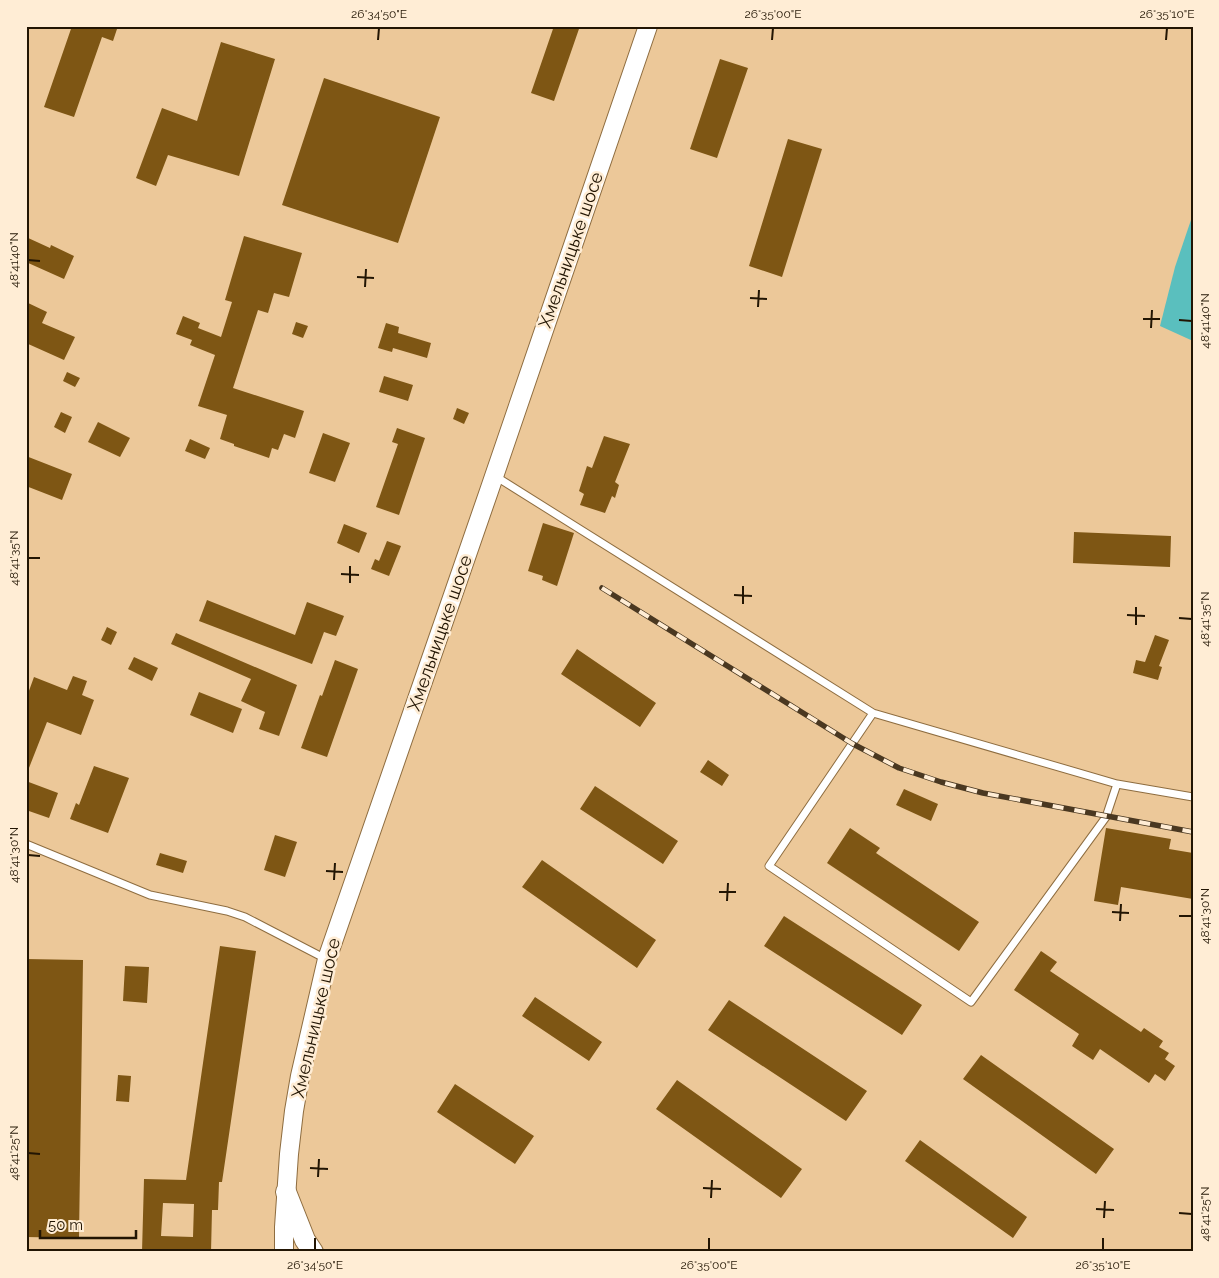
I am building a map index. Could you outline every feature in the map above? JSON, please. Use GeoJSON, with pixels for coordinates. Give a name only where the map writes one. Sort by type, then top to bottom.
{"type":"FeatureCollection","features":[{"type":"Feature","properties":{"kind":"main road"},"geometry":{"type":"LineString","coordinates":[[286,1192],[305,1240],[313,1252]]}},
{"type":"Feature","properties":{"kind":"street","name":"Хмельницьке шосе"},"geometry":{"type":"LineString","coordinates":[[284,1252],[289,1154],[300,1076],[327,959],[648,26]]}},
{"type":"Feature","properties":{"kind":"lane"},"geometry":{"type":"LineString","coordinates":[[494,476],[873,713],[1117,784],[1193,798]]}},
{"type":"Feature","properties":{"kind":"lane"},"geometry":{"type":"LineString","coordinates":[[873,713],[769,866],[971,1002],[1106,817],[1117,784]]}},
{"type":"Feature","properties":{"kind":"lane"},"geometry":{"type":"LineString","coordinates":[[26,844],[150,895],[227,910],[245,917],[327,959]]}},
{"type":"Feature","properties":{"kind":"water"},"geometry":{"type":"Polygon","coordinates":[[[1193,214],[1193,341],[1160,326],[1175,267],[1193,214]]]}},
{"type":"Feature","properties":{"kind":"building"},"geometry":{"type":"Polygon","coordinates":[[[72,26],[118,26],[113,41],[102,37],[74,117],[44,107],[72,26]]]}},
{"type":"Feature","properties":{"kind":"building"},"geometry":{"type":"Polygon","coordinates":[[[554,26],[580,26],[554,101],[531,93],[554,26]]]}},
{"type":"Feature","properties":{"kind":"building"},"geometry":{"type":"Polygon","coordinates":[[[221,42],[275,59],[239,176],[168,155],[156,186],[136,178],[162,108],[197,121],[221,42]]]}},
{"type":"Feature","properties":{"kind":"building"},"geometry":{"type":"Polygon","coordinates":[[[720,59],[748,68],[717,158],[690,149],[720,59]]]}},
{"type":"Feature","properties":{"kind":"building"},"geometry":{"type":"Polygon","coordinates":[[[324,78],[440,117],[398,243],[282,205],[324,78]]]}},
{"type":"Feature","properties":{"kind":"building"},"geometry":{"type":"Polygon","coordinates":[[[788,139],[822,149],[782,277],[749,266],[788,139]]]}},
{"type":"Feature","properties":{"kind":"building"},"geometry":{"type":"Polygon","coordinates":[[[244,236],[302,253],[289,297],[274,293],[268,313],[258,310],[233,388],[304,411],[295,438],[284,434],[278,450],[272,448],[269,458],[220,439],[227,415],[198,406],[215,355],[190,345],[192,340],[176,334],[183,316],[200,323],[198,328],[221,337],[232,302],[225,300],[244,236]]]}},
{"type":"Feature","properties":{"kind":"building"},"geometry":{"type":"Polygon","coordinates":[[[26,237],[50,248],[51,245],[74,256],[64,279],[26,262],[26,237]]]}},
{"type":"Feature","properties":{"kind":"building"},"geometry":{"type":"Polygon","coordinates":[[[26,302],[47,312],[42,323],[75,337],[64,360],[26,343],[26,302]]]}},
{"type":"Feature","properties":{"kind":"building"},"geometry":{"type":"Polygon","coordinates":[[[296,322],[308,326],[303,338],[292,334],[296,322]]]}},
{"type":"Feature","properties":{"kind":"building"},"geometry":{"type":"Polygon","coordinates":[[[386,323],[399,327],[398,333],[431,343],[427,358],[393,348],[392,352],[378,348],[386,323]]]}},
{"type":"Feature","properties":{"kind":"building"},"geometry":{"type":"Polygon","coordinates":[[[67,372],[80,378],[75,387],[63,381],[67,372]]]}},
{"type":"Feature","properties":{"kind":"building"},"geometry":{"type":"Polygon","coordinates":[[[384,376],[413,385],[408,401],[379,392],[384,376]]]}},
{"type":"Feature","properties":{"kind":"building"},"geometry":{"type":"Polygon","coordinates":[[[457,408],[469,413],[464,424],[453,419],[457,408]]]}},
{"type":"Feature","properties":{"kind":"building"},"geometry":{"type":"Polygon","coordinates":[[[61,412],[72,417],[65,433],[54,427],[61,412]]]}},
{"type":"Feature","properties":{"kind":"building"},"geometry":{"type":"Polygon","coordinates":[[[98,422],[130,438],[120,457],[88,442],[98,422]]]}},
{"type":"Feature","properties":{"kind":"building"},"geometry":{"type":"Polygon","coordinates":[[[397,428],[425,438],[399,515],[376,507],[398,444],[392,442],[397,428]]]}},
{"type":"Feature","properties":{"kind":"building"},"geometry":{"type":"Polygon","coordinates":[[[323,433],[350,443],[335,482],[309,473],[323,433]]]}},
{"type":"Feature","properties":{"kind":"building"},"geometry":{"type":"Polygon","coordinates":[[[604,436],[630,444],[615,482],[619,485],[615,498],[612,496],[605,513],[580,505],[584,494],[579,491],[587,466],[592,468],[604,436]]]}},
{"type":"Feature","properties":{"kind":"building"},"geometry":{"type":"Polygon","coordinates":[[[190,439],[210,448],[205,459],[185,451],[190,439]]]}},
{"type":"Feature","properties":{"kind":"building"},"geometry":{"type":"Polygon","coordinates":[[[26,456],[72,474],[62,500],[26,486],[26,456]]]}},
{"type":"Feature","properties":{"kind":"building"},"geometry":{"type":"Polygon","coordinates":[[[543,523],[574,533],[557,586],[542,580],[543,576],[528,571],[543,523]]]}},
{"type":"Feature","properties":{"kind":"building"},"geometry":{"type":"Polygon","coordinates":[[[344,524],[367,533],[359,553],[337,543],[344,524]]]}},
{"type":"Feature","properties":{"kind":"building"},"geometry":{"type":"Polygon","coordinates":[[[1074,532],[1171,536],[1170,567],[1073,563],[1074,532]]]}},
{"type":"Feature","properties":{"kind":"building"},"geometry":{"type":"Polygon","coordinates":[[[387,541],[401,546],[389,576],[371,569],[375,559],[379,561],[387,541]]]}},
{"type":"Feature","properties":{"kind":"building"},"geometry":{"type":"Polygon","coordinates":[[[207,600],[295,635],[307,602],[344,616],[336,636],[324,632],[312,664],[199,621],[207,600]]]}},
{"type":"Feature","properties":{"kind":"building"},"geometry":{"type":"Polygon","coordinates":[[[107,627],[117,632],[111,645],[101,640],[107,627]]]}},
{"type":"Feature","properties":{"kind":"building"},"geometry":{"type":"Polygon","coordinates":[[[176,633],[297,685],[279,736],[259,729],[265,712],[241,701],[251,679],[171,644],[176,633]]]}},
{"type":"Feature","properties":{"kind":"building"},"geometry":{"type":"Polygon","coordinates":[[[1155,635],[1169,640],[1159,666],[1162,667],[1158,680],[1133,673],[1136,660],[1145,662],[1155,635]]]}},
{"type":"Feature","properties":{"kind":"building"},"geometry":{"type":"Polygon","coordinates":[[[577,649],[656,703],[640,727],[561,674],[577,649]]]}},
{"type":"Feature","properties":{"kind":"building"},"geometry":{"type":"Polygon","coordinates":[[[134,657],[158,668],[152,681],[128,669],[134,657]]]}},
{"type":"Feature","properties":{"kind":"building"},"geometry":{"type":"Polygon","coordinates":[[[335,660],[358,669],[327,757],[301,748],[335,660]]]}},
{"type":"Feature","properties":{"kind":"building"},"geometry":{"type":"Polygon","coordinates":[[[73,676],[87,681],[82,695],[94,700],[81,735],[47,722],[26,773],[26,699],[34,677],[67,690],[73,676]]]}},
{"type":"Feature","properties":{"kind":"building"},"geometry":{"type":"Polygon","coordinates":[[[199,692],[242,709],[233,733],[190,715],[199,692]]]}},
{"type":"Feature","properties":{"kind":"building"},"geometry":{"type":"Polygon","coordinates":[[[708,760],[729,775],[722,786],[700,772],[708,760]]]}},
{"type":"Feature","properties":{"kind":"building"},"geometry":{"type":"Polygon","coordinates":[[[94,766],[129,778],[108,833],[70,819],[76,803],[79,805],[94,766]]]}},
{"type":"Feature","properties":{"kind":"building"},"geometry":{"type":"Polygon","coordinates":[[[26,781],[58,793],[49,818],[26,810],[26,781]]]}},
{"type":"Feature","properties":{"kind":"building"},"geometry":{"type":"Polygon","coordinates":[[[595,786],[678,841],[663,864],[580,809],[595,786]]]}},
{"type":"Feature","properties":{"kind":"building"},"geometry":{"type":"Polygon","coordinates":[[[904,789],[938,804],[931,821],[896,805],[904,789]]]}},
{"type":"Feature","properties":{"kind":"building"},"geometry":{"type":"Polygon","coordinates":[[[850,828],[880,848],[876,853],[979,922],[959,951],[827,863],[850,828]]]}},
{"type":"Feature","properties":{"kind":"building"},"geometry":{"type":"Polygon","coordinates":[[[1106,828],[1171,839],[1169,849],[1193,853],[1193,899],[1121,887],[1118,905],[1094,901],[1106,828]]]}},
{"type":"Feature","properties":{"kind":"building"},"geometry":{"type":"Polygon","coordinates":[[[275,835],[297,842],[285,877],[264,870],[275,835]]]}},
{"type":"Feature","properties":{"kind":"building"},"geometry":{"type":"Polygon","coordinates":[[[160,853],[187,861],[183,873],[156,865],[160,853]]]}},
{"type":"Feature","properties":{"kind":"building"},"geometry":{"type":"Polygon","coordinates":[[[542,860],[656,940],[637,968],[522,887],[542,860]]]}},
{"type":"Feature","properties":{"kind":"building"},"geometry":{"type":"Polygon","coordinates":[[[784,916],[922,1005],[902,1035],[764,946],[784,916]]]}},
{"type":"Feature","properties":{"kind":"building"},"geometry":{"type":"Polygon","coordinates":[[[220,946],[256,951],[222,1182],[219,1182],[218,1210],[212,1210],[211,1252],[142,1252],[144,1179],[186,1180],[220,946]],[[163,1203],[161,1236],[193,1237],[194,1204],[163,1203]]]}},
{"type":"Feature","properties":{"kind":"building"},"geometry":{"type":"Polygon","coordinates":[[[1041,951],[1057,962],[1050,971],[1141,1032],[1144,1028],[1163,1041],[1159,1047],[1169,1053],[1165,1059],[1175,1066],[1165,1081],[1155,1074],[1149,1083],[1100,1049],[1093,1060],[1072,1046],[1079,1034],[1014,990],[1041,951]]]}},
{"type":"Feature","properties":{"kind":"building"},"geometry":{"type":"Polygon","coordinates":[[[26,959],[83,960],[79,1238],[26,1237],[26,959]]]}},
{"type":"Feature","properties":{"kind":"building"},"geometry":{"type":"Polygon","coordinates":[[[125,966],[149,967],[147,1003],[123,1001],[125,966]]]}},
{"type":"Feature","properties":{"kind":"building"},"geometry":{"type":"Polygon","coordinates":[[[535,997],[602,1042],[589,1061],[522,1016],[535,997]]]}},
{"type":"Feature","properties":{"kind":"building"},"geometry":{"type":"Polygon","coordinates":[[[729,1000],[867,1091],[846,1121],[708,1030],[729,1000]]]}},
{"type":"Feature","properties":{"kind":"building"},"geometry":{"type":"Polygon","coordinates":[[[981,1055],[1114,1149],[1096,1174],[963,1079],[981,1055]]]}},
{"type":"Feature","properties":{"kind":"building"},"geometry":{"type":"Polygon","coordinates":[[[118,1075],[131,1076],[129,1102],[116,1101],[118,1075]]]}},
{"type":"Feature","properties":{"kind":"building"},"geometry":{"type":"Polygon","coordinates":[[[677,1080],[802,1169],[781,1198],[656,1109],[677,1080]]]}},
{"type":"Feature","properties":{"kind":"building"},"geometry":{"type":"Polygon","coordinates":[[[455,1084],[534,1136],[515,1164],[437,1112],[455,1084]]]}},
{"type":"Feature","properties":{"kind":"building"},"geometry":{"type":"Polygon","coordinates":[[[920,1140],[1027,1217],[1013,1238],[905,1161],[920,1140]]]}},
{"type":"Feature","properties":{"kind":"railway"},"geometry":{"type":"LineString","coordinates":[[602,588],[853,744],[899,768],[983,793],[1193,832]]}}]}
